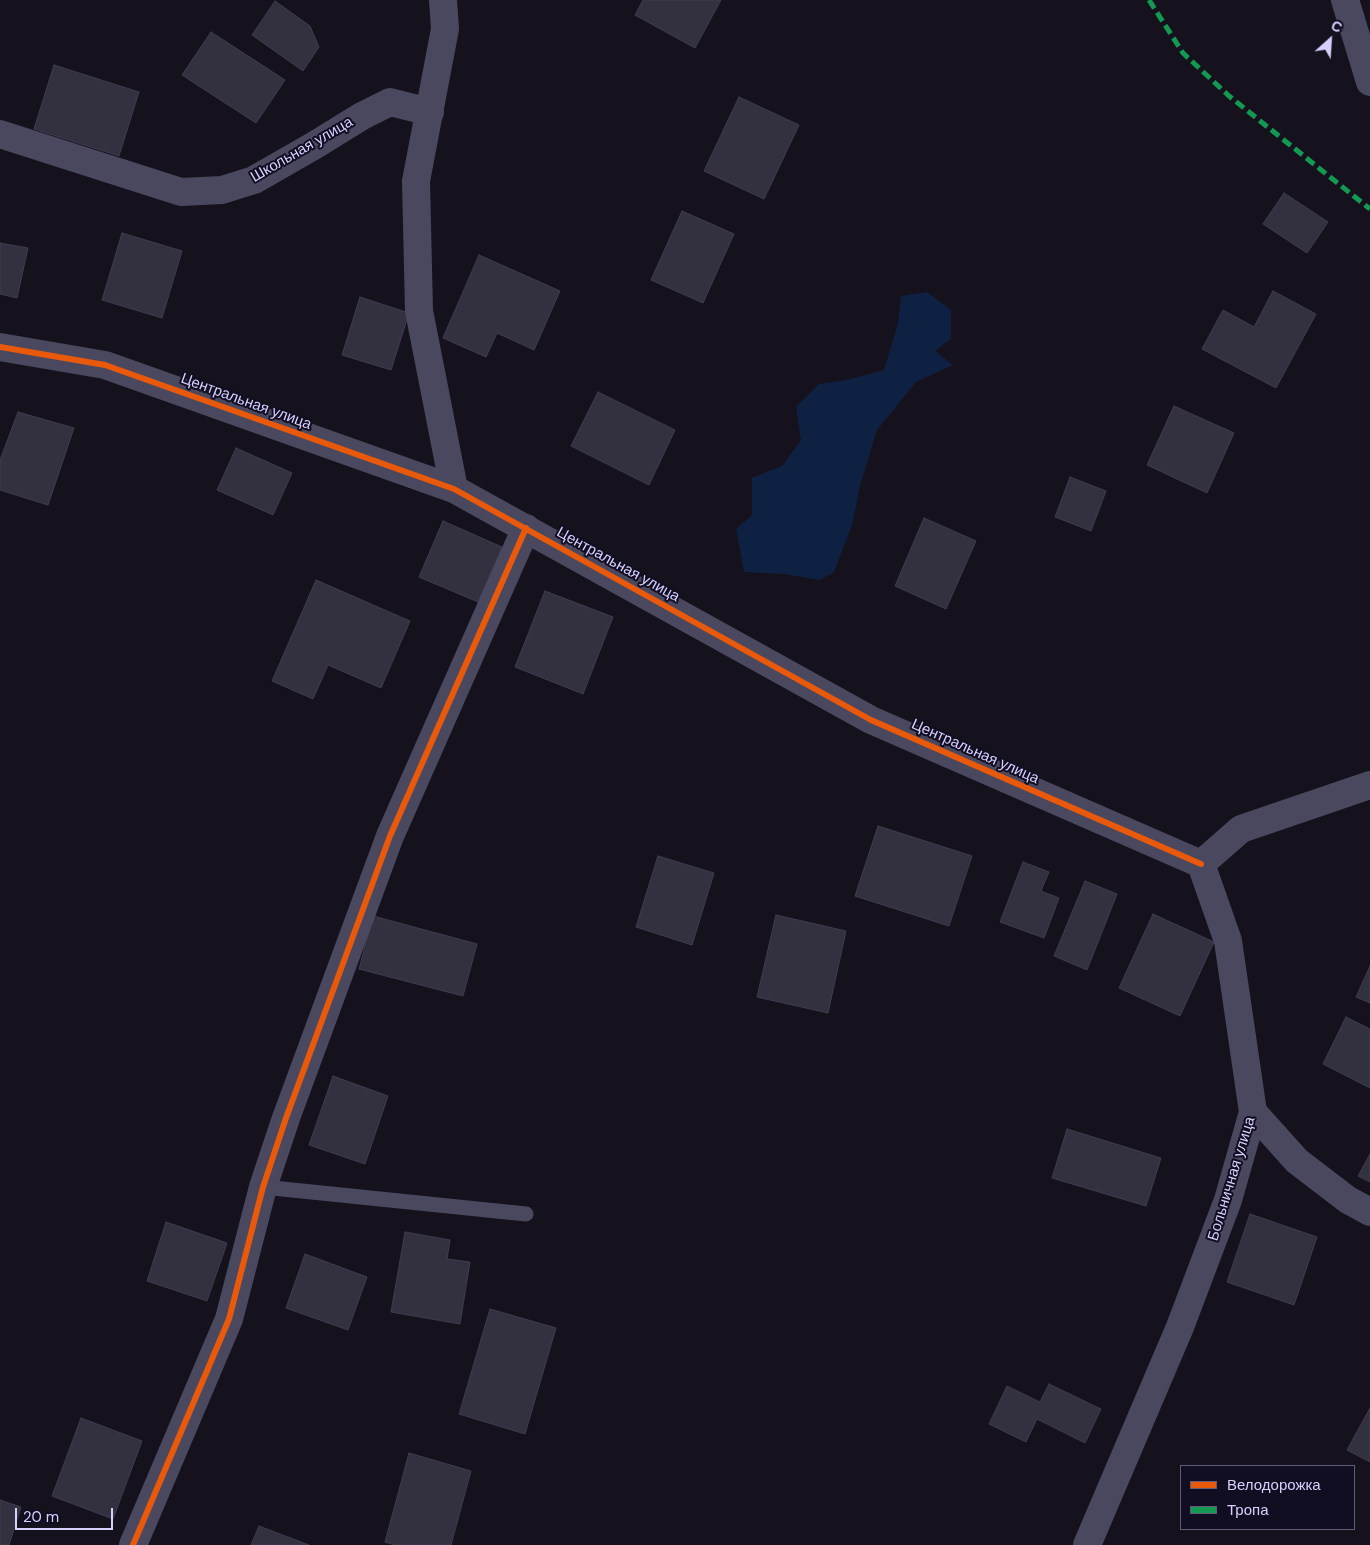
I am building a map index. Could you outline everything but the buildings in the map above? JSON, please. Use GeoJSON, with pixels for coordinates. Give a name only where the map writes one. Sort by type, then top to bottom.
{"type":"FeatureCollection","features":[{"type":"Feature","properties":{"kind":"street"},"geometry":{"type":"LineString","coordinates":[[442,0],[445,29],[416,181],[419,311],[454,489]]}},
{"type":"Feature","properties":{"kind":"street"},"geometry":{"type":"LineString","coordinates":[[1345,0],[1370,82]]}},
{"type":"Feature","properties":{"kind":"street","name":"Школьная улица"},"geometry":{"type":"LineString","coordinates":[[0,134],[181,192],[222,190],[254,180],[362,116],[390,102],[430,112]]}},
{"type":"Feature","properties":{"kind":"street","name":"Центральная улица"},"geometry":{"type":"LineString","coordinates":[[0,347],[105,365],[454,489],[872,720],[1201,864]]}},
{"type":"Feature","properties":{"kind":"street"},"geometry":{"type":"LineString","coordinates":[[133,1545],[229,1320],[263,1187],[286,1118],[390,836],[526,528]]}},
{"type":"Feature","properties":{"kind":"street"},"geometry":{"type":"LineString","coordinates":[[1201,864],[1241,829],[1370,785]]}},
{"type":"Feature","properties":{"kind":"street","name":"Больничная улица"},"geometry":{"type":"LineString","coordinates":[[1087,1545],[1180,1327],[1228,1200],[1254,1112],[1228,941],[1201,864]]}},
{"type":"Feature","properties":{"kind":"street"},"geometry":{"type":"LineString","coordinates":[[1254,1112],[1296,1161],[1348,1200],[1370,1212]]}},
{"type":"Feature","properties":{"kind":"lane"},"geometry":{"type":"LineString","coordinates":[[263,1187],[526,1214]]}},
{"type":"Feature","properties":{"kind":"water"},"geometry":{"type":"Polygon","coordinates":[[[927,292],[951,310],[951,339],[935,351],[953,365],[916,382],[877,430],[860,486],[852,525],[834,572],[820,580],[784,574],[744,572],[736,529],[752,515],[752,478],[782,466],[801,440],[796,407],[819,384],[847,380],[884,370],[898,323],[901,296],[927,292]]]}},
{"type":"Feature","properties":{"kind":"marked path"},"geometry":{"type":"LineString","coordinates":[[1149,0],[1183,53],[1229,96],[1370,209]]}},
{"type":"Feature","properties":{"kind":"cycle path"},"geometry":{"type":"LineString","coordinates":[[0,347],[105,365],[454,489],[871,720],[1201,864]]}},
{"type":"Feature","properties":{"kind":"cycle path"},"geometry":{"type":"LineString","coordinates":[[133,1545],[229,1319],[263,1187],[286,1118],[390,836],[526,528]]}}]}
